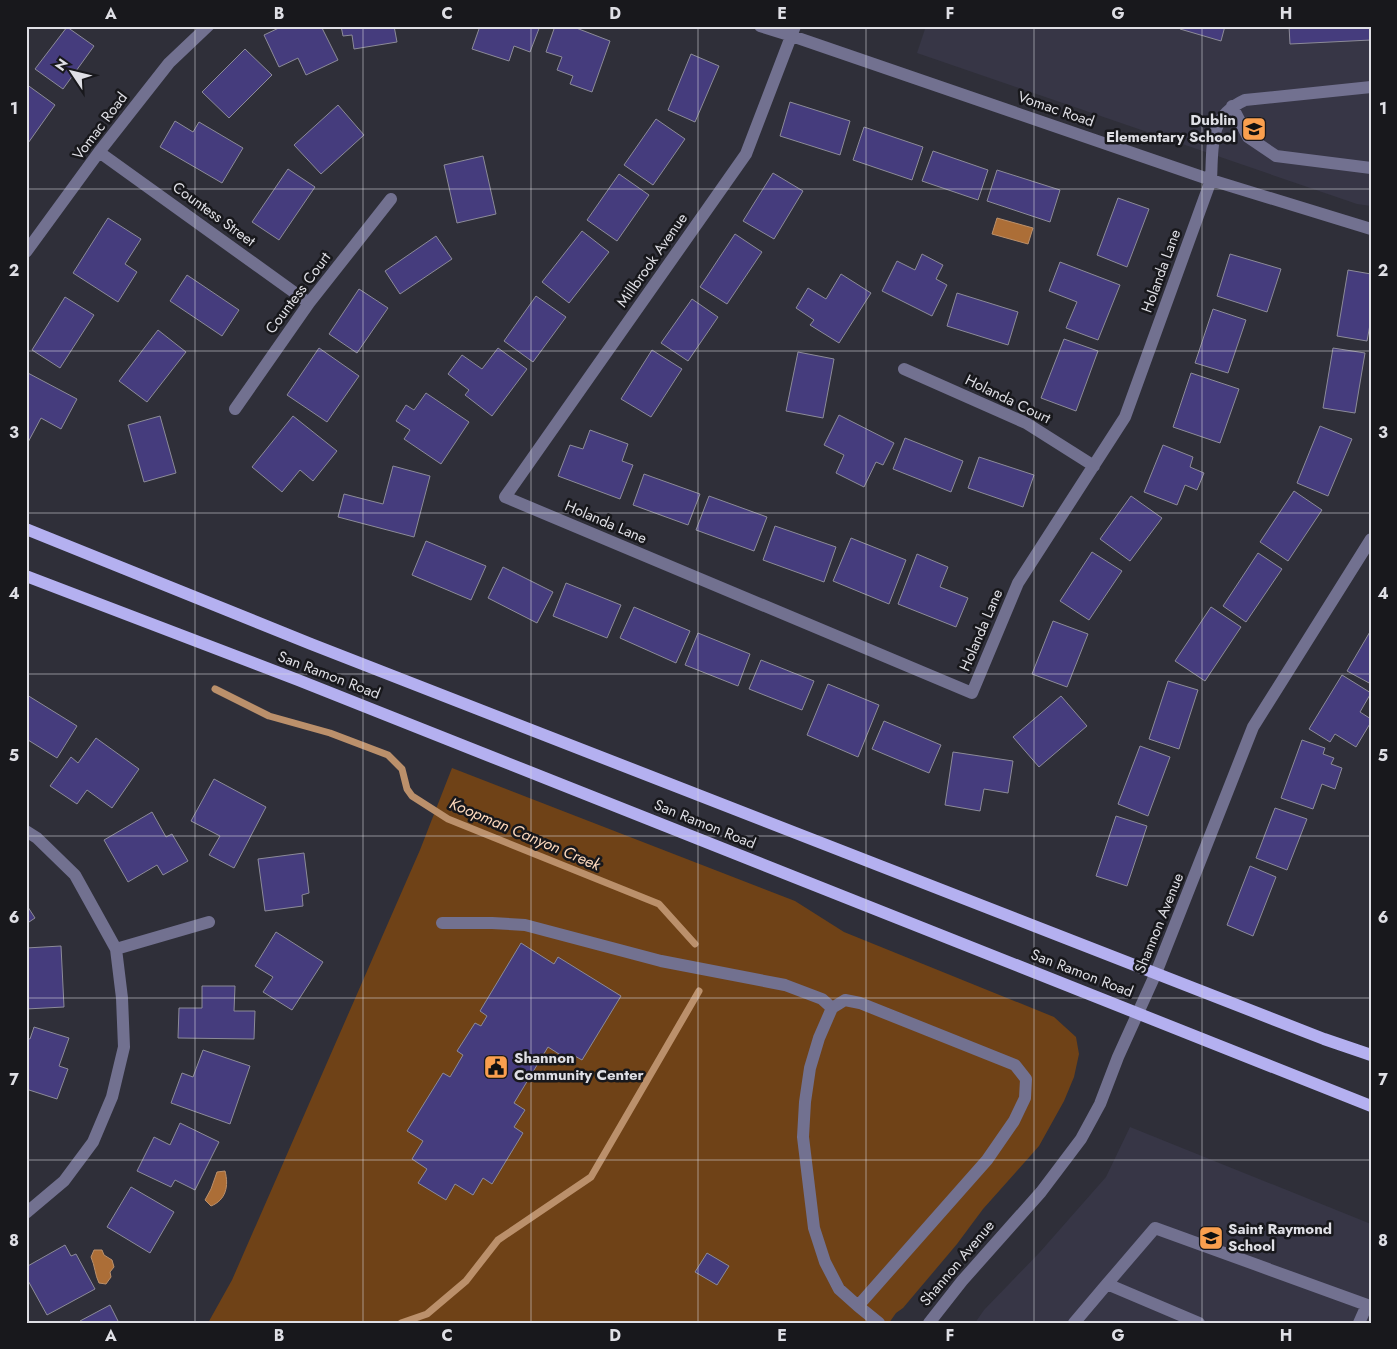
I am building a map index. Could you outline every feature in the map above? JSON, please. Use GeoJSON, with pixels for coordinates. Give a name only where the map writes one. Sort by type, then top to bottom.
{"type":"FeatureCollection","features":[{"type":"Feature","properties":{"kind":"main road","name":"San Ramon Road"},"geometry":{"type":"LineString","coordinates":[[26,530],[329,651],[1324,1039],[1371,1055]]}},
{"type":"Feature","properties":{"kind":"main road","name":"San Ramon Road"},"geometry":{"type":"LineString","coordinates":[[26,576],[307,684],[1371,1106]]}},
{"type":"Feature","properties":{"kind":"street","name":"Vomac Road"},"geometry":{"type":"LineString","coordinates":[[26,252],[99,152],[169,63],[208,26]]}},
{"type":"Feature","properties":{"kind":"street","name":"Vomac Road"},"geometry":{"type":"LineString","coordinates":[[760,26],[793,31],[1212,180],[1371,229]]}},
{"type":"Feature","properties":{"kind":"street","name":"Millbrook Avenue"},"geometry":{"type":"LineString","coordinates":[[506,497],[746,154],[793,31]]}},
{"type":"Feature","properties":{"kind":"street"},"geometry":{"type":"LineString","coordinates":[[1371,88],[1245,100],[1232,106],[1248,137],[1276,156],[1371,168]]}},
{"type":"Feature","properties":{"kind":"street","name":"Holanda Lane"},"geometry":{"type":"LineString","coordinates":[[506,497],[972,693],[1018,583],[1125,417],[1212,180],[1216,127],[1223,115],[1232,106]]}},
{"type":"Feature","properties":{"kind":"street","name":"Countess Street"},"geometry":{"type":"LineString","coordinates":[[99,152],[309,303]]}},
{"type":"Feature","properties":{"kind":"street","name":"Countess Court"},"geometry":{"type":"LineString","coordinates":[[235,409],[309,303],[391,199]]}},
{"type":"Feature","properties":{"kind":"street","name":"Holanda Court"},"geometry":{"type":"LineString","coordinates":[[904,369],[1026,423],[1094,466]]}},
{"type":"Feature","properties":{"kind":"street","name":"Shannon Avenue"},"geometry":{"type":"LineString","coordinates":[[929,1323],[957,1287],[1041,1192],[1081,1139],[1100,1104],[1118,1057],[1156,973],[1253,727],[1371,539]]}},
{"type":"Feature","properties":{"kind":"street"},"geometry":{"type":"LineString","coordinates":[[26,831],[37,838],[75,875],[116,949],[122,998],[124,1047],[112,1097],[93,1142],[64,1181],[26,1213]]}},
{"type":"Feature","properties":{"kind":"street"},"geometry":{"type":"LineString","coordinates":[[116,949],[209,922]]}},
{"type":"Feature","properties":{"kind":"street"},"geometry":{"type":"LineString","coordinates":[[442,923],[525,925],[661,961],[785,985],[822,999],[832,1008]]}},
{"type":"Feature","properties":{"kind":"street"},"geometry":{"type":"LineString","coordinates":[[858,1306],[987,1160],[1014,1121],[1025,1098],[1026,1079],[1015,1065],[860,1003],[845,1000],[832,1008],[819,1038],[810,1068],[805,1102],[804,1145],[814,1228],[825,1262],[839,1289],[858,1306],[879,1323]]}},
{"type":"Feature","properties":{"kind":"street"},"geometry":{"type":"LineString","coordinates":[[1074,1323],[1155,1228],[1369,1306],[1359,1323]]}},
{"type":"Feature","properties":{"kind":"street"},"geometry":{"type":"LineString","coordinates":[[1107,1284],[1199,1323]]}},
{"type":"Feature","properties":{"kind":"shaded area","name":"Dublin Elementary School"},"geometry":{"type":"Polygon","coordinates":[[[926,26],[1371,26],[1371,206],[1357,204],[917,53],[926,26]]]}},
{"type":"Feature","properties":{"kind":"shaded area"},"geometry":{"type":"Polygon","coordinates":[[[997,218],[1033,228],[1028,244],[992,234],[997,218]]]}},
{"type":"Feature","properties":{"kind":"shaded area"},"geometry":{"type":"Polygon","coordinates":[[[452,768],[795,901],[844,932],[1054,1017],[1076,1037],[1079,1054],[1074,1077],[1064,1101],[1039,1146],[983,1209],[957,1244],[889,1323],[208,1323],[232,1280],[420,850],[452,768]]]}},
{"type":"Feature","properties":{"kind":"shaded area","name":"Saint Raymond School"},"geometry":{"type":"Polygon","coordinates":[[[1130,1127],[1371,1224],[1371,1323],[975,1323],[984,1310],[1040,1252],[1106,1177],[1130,1127]]]}},
{"type":"Feature","properties":{"kind":"shaded area"},"geometry":{"type":"Polygon","coordinates":[[[225,1171],[227,1182],[225,1192],[220,1200],[211,1206],[205,1200],[217,1172],[225,1171]]]}},
{"type":"Feature","properties":{"kind":"shaded area"},"geometry":{"type":"Polygon","coordinates":[[[94,1250],[102,1250],[104,1255],[112,1260],[114,1267],[110,1272],[111,1277],[106,1284],[99,1283],[91,1257],[94,1250]]]}},
{"type":"Feature","properties":{"kind":"building"},"geometry":{"type":"Polygon","coordinates":[[[283,26],[321,26],[338,60],[306,75],[298,58],[279,67],[264,35],[283,26]]]}},
{"type":"Feature","properties":{"kind":"building"},"geometry":{"type":"Polygon","coordinates":[[[341,26],[394,26],[397,42],[354,49],[352,35],[343,36],[341,26]]]}},
{"type":"Feature","properties":{"kind":"building"},"geometry":{"type":"Polygon","coordinates":[[[480,26],[540,26],[530,52],[514,46],[509,61],[472,49],[480,26]]]}},
{"type":"Feature","properties":{"kind":"building"},"geometry":{"type":"Polygon","coordinates":[[[555,26],[571,26],[610,41],[592,92],[570,84],[573,76],[557,70],[562,57],[546,52],[555,26]]]}},
{"type":"Feature","properties":{"kind":"building"},"geometry":{"type":"Polygon","coordinates":[[[1181,26],[1225,26],[1221,41],[1180,29],[1181,26]]]}},
{"type":"Feature","properties":{"kind":"building"},"geometry":{"type":"Polygon","coordinates":[[[1289,26],[1371,26],[1371,40],[1290,44],[1289,26]]]}},
{"type":"Feature","properties":{"kind":"building"},"geometry":{"type":"Polygon","coordinates":[[[67,27],[94,46],[63,89],[35,69],[67,27]]]}},
{"type":"Feature","properties":{"kind":"building"},"geometry":{"type":"Polygon","coordinates":[[[245,49],[272,75],[229,118],[202,92],[245,49]]]}},
{"type":"Feature","properties":{"kind":"building"},"geometry":{"type":"Polygon","coordinates":[[[691,54],[719,66],[695,122],[668,110],[691,54]]]}},
{"type":"Feature","properties":{"kind":"building"},"geometry":{"type":"Polygon","coordinates":[[[26,84],[55,105],[26,146],[26,84]]]}},
{"type":"Feature","properties":{"kind":"building"},"geometry":{"type":"Polygon","coordinates":[[[790,102],[850,121],[840,155],[780,136],[790,102]]]}},
{"type":"Feature","properties":{"kind":"building"},"geometry":{"type":"Polygon","coordinates":[[[338,105],[364,135],[321,174],[294,145],[338,105]]]}},
{"type":"Feature","properties":{"kind":"building"},"geometry":{"type":"Polygon","coordinates":[[[656,119],[685,139],[653,185],[624,165],[656,119]]]}},
{"type":"Feature","properties":{"kind":"building"},"geometry":{"type":"Polygon","coordinates":[[[175,121],[193,132],[199,122],[243,148],[222,183],[160,147],[175,121]]]}},
{"type":"Feature","properties":{"kind":"building"},"geometry":{"type":"Polygon","coordinates":[[[864,127],[923,147],[912,180],[853,160],[864,127]]]}},
{"type":"Feature","properties":{"kind":"building"},"geometry":{"type":"Polygon","coordinates":[[[933,151],[988,170],[978,200],[922,181],[933,151]]]}},
{"type":"Feature","properties":{"kind":"building"},"geometry":{"type":"Polygon","coordinates":[[[483,156],[496,214],[457,223],[444,165],[483,156]]]}},
{"type":"Feature","properties":{"kind":"building"},"geometry":{"type":"Polygon","coordinates":[[[288,169],[315,187],[279,240],[252,222],[288,169]]]}},
{"type":"Feature","properties":{"kind":"building"},"geometry":{"type":"Polygon","coordinates":[[[997,170],[1060,190],[1050,222],[987,201],[997,170]]]}},
{"type":"Feature","properties":{"kind":"building"},"geometry":{"type":"Polygon","coordinates":[[[773,173],[803,191],[774,239],[743,221],[773,173]]]}},
{"type":"Feature","properties":{"kind":"building"},"geometry":{"type":"Polygon","coordinates":[[[619,174],[649,195],[617,241],[587,220],[619,174]]]}},
{"type":"Feature","properties":{"kind":"building"},"geometry":{"type":"Polygon","coordinates":[[[1118,198],[1149,209],[1127,267],[1097,255],[1118,198]]]}},
{"type":"Feature","properties":{"kind":"building"},"geometry":{"type":"Polygon","coordinates":[[[108,218],[141,239],[125,264],[137,272],[118,302],[73,273],[108,218]]]}},
{"type":"Feature","properties":{"kind":"building"},"geometry":{"type":"Polygon","coordinates":[[[582,231],[609,252],[569,303],[542,282],[582,231]]]}},
{"type":"Feature","properties":{"kind":"building"},"geometry":{"type":"Polygon","coordinates":[[[735,234],[762,252],[727,304],[700,287],[735,234]]]}},
{"type":"Feature","properties":{"kind":"building"},"geometry":{"type":"Polygon","coordinates":[[[436,236],[452,259],[400,294],[385,271],[436,236]]]}},
{"type":"Feature","properties":{"kind":"building"},"geometry":{"type":"Polygon","coordinates":[[[922,254],[943,265],[936,279],[947,285],[932,316],[882,291],[897,261],[915,270],[922,254]]]}},
{"type":"Feature","properties":{"kind":"building"},"geometry":{"type":"Polygon","coordinates":[[[1230,254],[1281,269],[1267,312],[1217,296],[1230,254]]]}},
{"type":"Feature","properties":{"kind":"building"},"geometry":{"type":"Polygon","coordinates":[[[1060,262],[1120,285],[1098,340],[1066,328],[1077,302],[1049,291],[1060,262]]]}},
{"type":"Feature","properties":{"kind":"building"},"geometry":{"type":"Polygon","coordinates":[[[1348,270],[1371,274],[1371,319],[1367,341],[1337,336],[1348,270]]]}},
{"type":"Feature","properties":{"kind":"building"},"geometry":{"type":"Polygon","coordinates":[[[841,274],[871,293],[839,343],[810,325],[814,320],[796,308],[808,288],[826,299],[841,274]]]}},
{"type":"Feature","properties":{"kind":"building"},"geometry":{"type":"Polygon","coordinates":[[[187,275],[239,310],[222,336],[170,301],[187,275]]]}},
{"type":"Feature","properties":{"kind":"building"},"geometry":{"type":"Polygon","coordinates":[[[359,289],[388,308],[357,353],[329,334],[359,289]]]}},
{"type":"Feature","properties":{"kind":"building"},"geometry":{"type":"Polygon","coordinates":[[[957,293],[1018,312],[1008,345],[947,326],[957,293]]]}},
{"type":"Feature","properties":{"kind":"building"},"geometry":{"type":"Polygon","coordinates":[[[536,296],[566,317],[533,362],[504,341],[536,296]]]}},
{"type":"Feature","properties":{"kind":"building"},"geometry":{"type":"Polygon","coordinates":[[[65,297],[94,315],[60,368],[32,350],[65,297]]]}},
{"type":"Feature","properties":{"kind":"building"},"geometry":{"type":"Polygon","coordinates":[[[692,299],[718,317],[688,361],[661,343],[692,299]]]}},
{"type":"Feature","properties":{"kind":"building"},"geometry":{"type":"Polygon","coordinates":[[[1213,309],[1246,320],[1228,373],[1195,363],[1213,309]]]}},
{"type":"Feature","properties":{"kind":"building"},"geometry":{"type":"Polygon","coordinates":[[[158,330],[186,352],[147,402],[119,381],[158,330]]]}},
{"type":"Feature","properties":{"kind":"building"},"geometry":{"type":"Polygon","coordinates":[[[1064,339],[1098,351],[1076,411],[1041,398],[1064,339]]]}},
{"type":"Feature","properties":{"kind":"building"},"geometry":{"type":"Polygon","coordinates":[[[319,348],[359,376],[327,422],[287,395],[319,348]]]}},
{"type":"Feature","properties":{"kind":"building"},"geometry":{"type":"Polygon","coordinates":[[[498,348],[527,369],[492,416],[465,395],[469,390],[448,374],[462,355],[482,369],[498,348]]]}},
{"type":"Feature","properties":{"kind":"building"},"geometry":{"type":"Polygon","coordinates":[[[1333,348],[1365,353],[1355,413],[1323,408],[1333,348]]]}},
{"type":"Feature","properties":{"kind":"building"},"geometry":{"type":"Polygon","coordinates":[[[652,350],[682,369],[651,417],[621,399],[652,350]]]}},
{"type":"Feature","properties":{"kind":"building"},"geometry":{"type":"Polygon","coordinates":[[[798,352],[834,359],[823,418],[786,411],[798,352]]]}},
{"type":"Feature","properties":{"kind":"building"},"geometry":{"type":"Polygon","coordinates":[[[26,372],[77,399],[61,429],[41,418],[26,446],[26,372]]]}},
{"type":"Feature","properties":{"kind":"building"},"geometry":{"type":"Polygon","coordinates":[[[1191,373],[1239,389],[1220,443],[1173,427],[1191,373]]]}},
{"type":"Feature","properties":{"kind":"building"},"geometry":{"type":"Polygon","coordinates":[[[426,393],[469,422],[441,464],[404,439],[410,430],[396,421],[406,405],[414,410],[426,393]]]}},
{"type":"Feature","properties":{"kind":"building"},"geometry":{"type":"Polygon","coordinates":[[[839,415],[894,443],[883,465],[876,462],[864,487],[836,473],[844,455],[824,445],[839,415]]]}},
{"type":"Feature","properties":{"kind":"building"},"geometry":{"type":"Polygon","coordinates":[[[160,416],[176,473],[144,482],[128,425],[160,416]]]}},
{"type":"Feature","properties":{"kind":"building"},"geometry":{"type":"Polygon","coordinates":[[[293,416],[337,451],[313,481],[300,470],[282,492],[252,467],[293,416]]]}},
{"type":"Feature","properties":{"kind":"building"},"geometry":{"type":"Polygon","coordinates":[[[1320,426],[1352,439],[1328,496],[1297,483],[1320,426]]]}},
{"type":"Feature","properties":{"kind":"building"},"geometry":{"type":"Polygon","coordinates":[[[590,430],[628,444],[622,461],[633,465],[620,499],[558,476],[570,445],[583,449],[590,430]]]}},
{"type":"Feature","properties":{"kind":"building"},"geometry":{"type":"Polygon","coordinates":[[[905,438],[963,461],[951,492],[893,469],[905,438]]]}},
{"type":"Feature","properties":{"kind":"building"},"geometry":{"type":"Polygon","coordinates":[[[1163,445],[1193,457],[1190,467],[1204,473],[1197,490],[1185,485],[1177,505],[1144,492],[1163,445]]]}},
{"type":"Feature","properties":{"kind":"building"},"geometry":{"type":"Polygon","coordinates":[[[979,457],[1034,475],[1023,507],[968,488],[979,457]]]}},
{"type":"Feature","properties":{"kind":"building"},"geometry":{"type":"Polygon","coordinates":[[[393,466],[430,476],[414,537],[338,517],[344,494],[383,504],[393,466]]]}},
{"type":"Feature","properties":{"kind":"building"},"geometry":{"type":"Polygon","coordinates":[[[644,474],[700,494],[688,525],[633,505],[644,474]]]}},
{"type":"Feature","properties":{"kind":"building"},"geometry":{"type":"Polygon","coordinates":[[[1294,491],[1322,510],[1288,561],[1260,542],[1294,491]]]}},
{"type":"Feature","properties":{"kind":"building"},"geometry":{"type":"Polygon","coordinates":[[[709,496],[767,517],[754,551],[696,530],[709,496]]]}},
{"type":"Feature","properties":{"kind":"building"},"geometry":{"type":"Polygon","coordinates":[[[1131,496],[1162,518],[1130,561],[1100,539],[1131,496]]]}},
{"type":"Feature","properties":{"kind":"building"},"geometry":{"type":"Polygon","coordinates":[[[775,526],[836,547],[824,582],[763,560],[775,526]]]}},
{"type":"Feature","properties":{"kind":"building"},"geometry":{"type":"Polygon","coordinates":[[[851,538],[906,560],[889,604],[833,581],[851,538]]]}},
{"type":"Feature","properties":{"kind":"building"},"geometry":{"type":"Polygon","coordinates":[[[426,541],[486,566],[471,600],[412,575],[426,541]]]}},
{"type":"Feature","properties":{"kind":"building"},"geometry":{"type":"Polygon","coordinates":[[[1092,552],[1122,571],[1089,620],[1060,601],[1092,552]]]}},
{"type":"Feature","properties":{"kind":"building"},"geometry":{"type":"Polygon","coordinates":[[[1258,553],[1282,569],[1246,622],[1223,606],[1258,553]]]}},
{"type":"Feature","properties":{"kind":"building"},"geometry":{"type":"Polygon","coordinates":[[[917,554],[948,567],[940,587],[968,598],[956,627],[898,604],[917,554]]]}},
{"type":"Feature","properties":{"kind":"building"},"geometry":{"type":"Polygon","coordinates":[[[503,567],[553,592],[537,623],[488,598],[503,567]]]}},
{"type":"Feature","properties":{"kind":"building"},"geometry":{"type":"Polygon","coordinates":[[[566,583],[621,605],[607,638],[553,616],[566,583]]]}},
{"type":"Feature","properties":{"kind":"building"},"geometry":{"type":"Polygon","coordinates":[[[634,607],[690,631],[676,663],[620,638],[634,607]]]}},
{"type":"Feature","properties":{"kind":"building"},"geometry":{"type":"Polygon","coordinates":[[[1211,607],[1241,627],[1205,681],[1175,661],[1211,607]]]}},
{"type":"Feature","properties":{"kind":"building"},"geometry":{"type":"Polygon","coordinates":[[[1053,621],[1088,634],[1067,687],[1032,674],[1053,621]]]}},
{"type":"Feature","properties":{"kind":"building"},"geometry":{"type":"Polygon","coordinates":[[[1371,630],[1371,684],[1347,671],[1371,630]]]}},
{"type":"Feature","properties":{"kind":"building"},"geometry":{"type":"Polygon","coordinates":[[[698,633],[750,654],[738,686],[685,665],[698,633]]]}},
{"type":"Feature","properties":{"kind":"building"},"geometry":{"type":"Polygon","coordinates":[[[761,660],[814,681],[802,710],[749,689],[761,660]]]}},
{"type":"Feature","properties":{"kind":"building"},"geometry":{"type":"Polygon","coordinates":[[[1342,675],[1371,693],[1360,712],[1371,719],[1371,722],[1356,747],[1335,734],[1330,742],[1309,729],[1342,675]]]}},
{"type":"Feature","properties":{"kind":"building"},"geometry":{"type":"Polygon","coordinates":[[[1168,681],[1198,690],[1179,749],[1149,739],[1168,681]]]}},
{"type":"Feature","properties":{"kind":"building"},"geometry":{"type":"Polygon","coordinates":[[[828,684],[879,705],[858,757],[807,735],[828,684]]]}},
{"type":"Feature","properties":{"kind":"building"},"geometry":{"type":"Polygon","coordinates":[[[27,695],[77,726],[57,758],[28,740],[26,743],[27,695]]]}},
{"type":"Feature","properties":{"kind":"building"},"geometry":{"type":"Polygon","coordinates":[[[1061,696],[1087,726],[1039,767],[1013,737],[1061,696]]]}},
{"type":"Feature","properties":{"kind":"building"},"geometry":{"type":"Polygon","coordinates":[[[884,721],[941,745],[929,773],[872,749],[884,721]]]}},
{"type":"Feature","properties":{"kind":"building"},"geometry":{"type":"Polygon","coordinates":[[[96,738],[139,769],[112,808],[87,790],[77,804],[50,786],[71,757],[78,763],[96,738]]]}},
{"type":"Feature","properties":{"kind":"building"},"geometry":{"type":"Polygon","coordinates":[[[1302,740],[1325,748],[1323,754],[1334,758],[1331,764],[1342,768],[1335,789],[1322,784],[1313,809],[1281,798],[1302,740]]]}},
{"type":"Feature","properties":{"kind":"building"},"geometry":{"type":"Polygon","coordinates":[[[1140,746],[1170,757],[1148,816],[1118,804],[1140,746]]]}},
{"type":"Feature","properties":{"kind":"building"},"geometry":{"type":"Polygon","coordinates":[[[953,752],[1013,761],[1008,793],[984,789],[980,811],[945,805],[953,752]]]}},
{"type":"Feature","properties":{"kind":"building"},"geometry":{"type":"Polygon","coordinates":[[[214,779],[266,807],[234,868],[209,855],[220,836],[191,821],[214,779]]]}},
{"type":"Feature","properties":{"kind":"building"},"geometry":{"type":"Polygon","coordinates":[[[1275,808],[1307,819],[1287,870],[1256,858],[1275,808]]]}},
{"type":"Feature","properties":{"kind":"building"},"geometry":{"type":"Polygon","coordinates":[[[152,812],[166,837],[172,834],[188,861],[163,875],[157,865],[128,882],[104,840],[152,812]]]}},
{"type":"Feature","properties":{"kind":"building"},"geometry":{"type":"Polygon","coordinates":[[[1116,816],[1147,826],[1127,886],[1096,876],[1116,816]]]}},
{"type":"Feature","properties":{"kind":"building"},"geometry":{"type":"Polygon","coordinates":[[[304,853],[309,893],[302,895],[303,906],[265,911],[258,859],[304,853]]]}},
{"type":"Feature","properties":{"kind":"building"},"geometry":{"type":"Polygon","coordinates":[[[1250,866],[1276,877],[1253,936],[1227,925],[1250,866]]]}},
{"type":"Feature","properties":{"kind":"building"},"geometry":{"type":"Polygon","coordinates":[[[26,904],[35,918],[26,924],[26,904]]]}},
{"type":"Feature","properties":{"kind":"building"},"geometry":{"type":"Polygon","coordinates":[[[276,932],[323,962],[292,1010],[263,992],[273,977],[255,966],[276,932]]]}},
{"type":"Feature","properties":{"kind":"building","name":"Shannon Community Center"},"geometry":{"type":"Polygon","coordinates":[[[521,943],[554,964],[558,957],[621,996],[582,1060],[573,1055],[570,1061],[548,1047],[514,1103],[525,1110],[514,1127],[523,1133],[492,1184],[483,1178],[473,1195],[455,1184],[446,1200],[418,1183],[427,1169],[412,1159],[423,1141],[407,1131],[443,1073],[450,1077],[463,1055],[457,1051],[475,1023],[481,1026],[487,1016],[480,1011],[521,943]]]}},
{"type":"Feature","properties":{"kind":"building"},"geometry":{"type":"Polygon","coordinates":[[[61,946],[64,1007],[26,1009],[26,948],[61,946]]]}},
{"type":"Feature","properties":{"kind":"building"},"geometry":{"type":"Polygon","coordinates":[[[202,986],[235,986],[234,1011],[255,1011],[254,1039],[178,1038],[179,1008],[202,1008],[202,986]]]}},
{"type":"Feature","properties":{"kind":"building"},"geometry":{"type":"Polygon","coordinates":[[[34,1027],[69,1038],[59,1066],[68,1069],[57,1099],[26,1089],[26,1038],[30,1039],[34,1027]]]}},
{"type":"Feature","properties":{"kind":"building"},"geometry":{"type":"Polygon","coordinates":[[[203,1050],[250,1066],[230,1124],[171,1103],[182,1073],[193,1077],[203,1050]]]}},
{"type":"Feature","properties":{"kind":"building"},"geometry":{"type":"Polygon","coordinates":[[[180,1123],[219,1142],[195,1190],[175,1180],[171,1187],[137,1171],[154,1137],[170,1145],[180,1123]]]}},
{"type":"Feature","properties":{"kind":"building"},"geometry":{"type":"Polygon","coordinates":[[[131,1187],[174,1212],[150,1253],[107,1227],[131,1187]]]}},
{"type":"Feature","properties":{"kind":"building"},"geometry":{"type":"Polygon","coordinates":[[[65,1245],[71,1256],[76,1254],[95,1289],[47,1315],[26,1277],[26,1267],[65,1245]]]}},
{"type":"Feature","properties":{"kind":"building"},"geometry":{"type":"Polygon","coordinates":[[[707,1253],[729,1266],[717,1285],[695,1272],[707,1253]]]}},
{"type":"Feature","properties":{"kind":"building"},"geometry":{"type":"Polygon","coordinates":[[[110,1305],[119,1323],[81,1323],[80,1321],[110,1305]]]}},
{"type":"Feature","properties":{"kind":"waterway","name":"Koopman Canyon Creek"},"geometry":{"type":"LineString","coordinates":[[215,689],[269,716],[330,733],[388,755],[402,769],[407,789],[412,796],[448,819],[659,904],[695,944]]}},
{"type":"Feature","properties":{"kind":"waterway","name":"Koopman Canyon Creek"},"geometry":{"type":"LineString","coordinates":[[401,1323],[427,1314],[466,1281],[498,1240],[591,1177],[699,991]]}},
{"type":"Feature","properties":{"kind":"place","name":"Dublin Elementary School"},"geometry":{"type":"Point","coordinates":[1254,129]}},
{"type":"Feature","properties":{"kind":"place","name":"Shannon Community Center"},"geometry":{"type":"Point","coordinates":[496,1067]}},
{"type":"Feature","properties":{"kind":"place","name":"Saint Raymond School"},"geometry":{"type":"Point","coordinates":[1211,1238]}}]}
